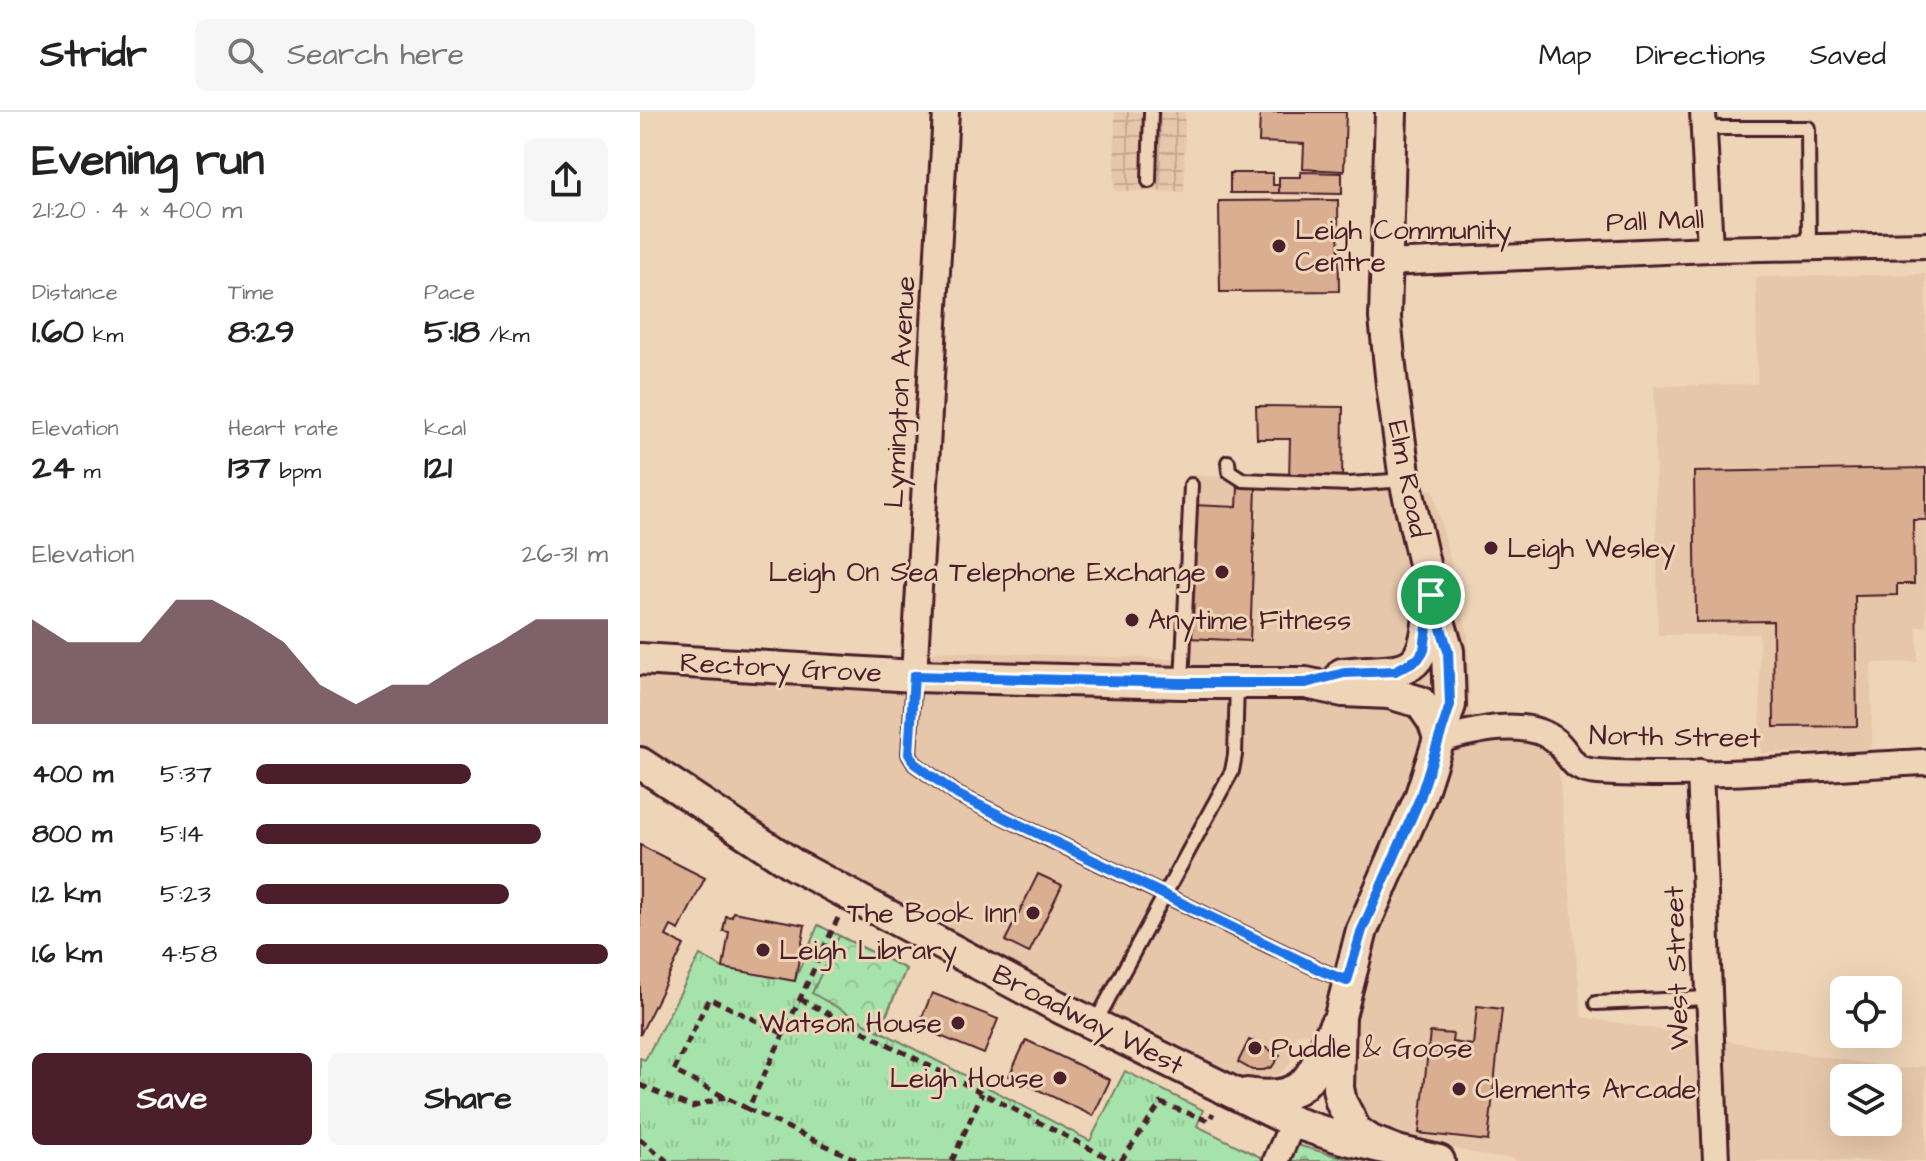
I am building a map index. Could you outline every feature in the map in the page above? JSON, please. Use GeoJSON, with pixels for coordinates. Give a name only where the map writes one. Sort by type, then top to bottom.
{"type":"FeatureCollection","features":[{"type":"Feature","properties":{"kind":"street","name":"Lymington Avenue"},"geometry":{"type":"LineString","coordinates":[[914,676],[946,112]]}},
{"type":"Feature","properties":{"kind":"street","name":"Elm Road"},"geometry":{"type":"LineString","coordinates":[[1391,112],[1386,331],[1405,480],[1431,595],[1448,651],[1450,705],[1420,798],[1362,930],[1347,981],[1340,1016],[1338,1088],[1341,1102],[1356,1131],[1371,1141],[1397,1151]]}},
{"type":"Feature","properties":{"kind":"street"},"geometry":{"type":"LineString","coordinates":[[1704,120],[1710,249]]}},
{"type":"Feature","properties":{"kind":"street","name":"Pall Mall"},"geometry":{"type":"LineString","coordinates":[[1386,263],[1710,249],[1926,245]]}},
{"type":"Feature","properties":{"kind":"street","name":"Rectory Grove"},"geometry":{"type":"LineString","coordinates":[[1306,683],[1344,673],[1395,671],[1408,667],[1424,650],[1431,595]]}},
{"type":"Feature","properties":{"kind":"street","name":"Rectory Grove"},"geometry":{"type":"LineString","coordinates":[[640,659],[914,676],[1306,683],[1343,691],[1389,693],[1420,702],[1433,721],[1440,740]]}},
{"type":"Feature","properties":{"kind":"street","name":"North Street"},"geometry":{"type":"LineString","coordinates":[[1440,740],[1482,728],[1538,732],[1556,741],[1571,763],[1582,770],[1700,772],[1926,762]]}},
{"type":"Feature","properties":{"kind":"street","name":"Broadway West"},"geometry":{"type":"LineString","coordinates":[[640,763],[794,865],[1094,1025],[1293,1122],[1397,1151]]}},
{"type":"Feature","properties":{"kind":"street","name":"West Street"},"geometry":{"type":"LineString","coordinates":[[1700,772],[1716,1161]]}},
{"type":"Feature","properties":{"kind":"street","name":"Elm Road"},"geometry":{"type":"LineString","coordinates":[[1227,1089],[1264,1096],[1283,1096],[1297,1090],[1309,1079],[1340,1016]]}},
{"type":"Feature","properties":{"kind":"street"},"geometry":{"type":"LineString","coordinates":[[1276,1161],[1293,1122]]}},
{"type":"Feature","properties":{"kind":"street"},"geometry":{"type":"LineString","coordinates":[[1397,1151],[1439,1161]]}},
{"type":"Feature","properties":{"kind":"lane"},"geometry":{"type":"LineString","coordinates":[[1149,181],[1151,112]]}},
{"type":"Feature","properties":{"kind":"lane"},"geometry":{"type":"LineString","coordinates":[[1704,120],[1808,128],[1809,247]]}},
{"type":"Feature","properties":{"kind":"lane"},"geometry":{"type":"LineString","coordinates":[[1228,462],[1229,471],[1243,480],[1350,484],[1405,480]]}},
{"type":"Feature","properties":{"kind":"lane"},"geometry":{"type":"LineString","coordinates":[[1182,683],[1191,485]]}},
{"type":"Feature","properties":{"kind":"lane"},"geometry":{"type":"LineString","coordinates":[[914,676],[909,754],[915,764],[958,795],[1347,981]]}},
{"type":"Feature","properties":{"kind":"lane"},"geometry":{"type":"LineString","coordinates":[[1094,1025],[1232,771],[1237,683]]}},
{"type":"Feature","properties":{"kind":"lane"},"geometry":{"type":"LineString","coordinates":[[1596,1003],[1708,998]]}},
{"type":"Feature","properties":{"kind":"path"},"geometry":{"type":"LineString","coordinates":[[748,1109],[849,895]]}},
{"type":"Feature","properties":{"kind":"path"},"geometry":{"type":"LineString","coordinates":[[784,1034],[709,998],[674,1071],[859,1161]]}},
{"type":"Feature","properties":{"kind":"path"},"geometry":{"type":"LineString","coordinates":[[800,999],[1114,1161]]}},
{"type":"Feature","properties":{"kind":"path"},"geometry":{"type":"LineString","coordinates":[[640,1085],[692,1107],[725,1097]]}},
{"type":"Feature","properties":{"kind":"path"},"geometry":{"type":"LineString","coordinates":[[1121,1161],[1161,1103],[1209,1121],[1227,1089]]}},
{"type":"Feature","properties":{"kind":"path"},"geometry":{"type":"LineString","coordinates":[[952,1161],[982,1093]]}},
{"type":"Feature","properties":{"kind":"path"},"geometry":{"type":"LineString","coordinates":[[640,1139],[667,1161]]}},
{"type":"Feature","properties":{"kind":"shaded area"},"geometry":{"type":"Polygon","coordinates":[[[1115,112],[1185,112],[1184,192],[1114,191],[1115,112]]]}},
{"type":"Feature","properties":{"kind":"shaded area"},"geometry":{"type":"Polygon","coordinates":[[[1926,274],[1926,627],[1917,627],[1918,662],[1871,663],[1872,751],[1761,753],[1759,634],[1658,635],[1654,386],[1757,384],[1756,277],[1926,274]]]}},
{"type":"Feature","properties":{"kind":"shaded area"},"geometry":{"type":"Polygon","coordinates":[[[1186,475],[1433,489],[1468,635],[1470,710],[1482,728],[1556,741],[1582,1017],[1869,1064],[1830,1064],[1830,1136],[1902,1136],[1902,1069],[1926,1066],[1926,1161],[1515,1161],[1514,1158],[1490,1157],[1378,1131],[1345,1103],[1342,1032],[1296,1035],[1290,1063],[1281,1073],[1266,1080],[1250,1080],[958,936],[640,762],[640,659],[914,676],[935,651],[1177,659],[1186,475]]]}},
{"type":"Feature","properties":{"kind":"green space"},"geometry":{"type":"Polygon","coordinates":[[[818,925],[906,969],[880,1031],[1090,1141],[1125,1071],[1203,1110],[1197,1126],[1263,1161],[640,1161],[640,1058],[645,1060],[700,955],[723,968],[795,980],[818,925]]]}},
{"type":"Feature","properties":{"kind":"green space"},"geometry":{"type":"Polygon","coordinates":[[[839,936],[906,969],[879,1031],[812,993],[839,936]]]}},
{"type":"Feature","properties":{"kind":"green space"},"geometry":{"type":"Polygon","coordinates":[[[1297,1145],[1354,1161],[1284,1161],[1290,1147],[1297,1145]]]}},
{"type":"Feature","properties":{"kind":"building"},"geometry":{"type":"Polygon","coordinates":[[[1260,112],[1346,112],[1344,171],[1303,169],[1304,144],[1259,142],[1260,112]]]}},
{"type":"Feature","properties":{"kind":"building"},"geometry":{"type":"Polygon","coordinates":[[[1301,172],[1342,173],[1342,194],[1279,193],[1279,177],[1301,177],[1301,172]]]}},
{"type":"Feature","properties":{"kind":"building"},"geometry":{"type":"Polygon","coordinates":[[[1230,173],[1273,173],[1273,185],[1279,185],[1279,193],[1230,193],[1230,173]]]}},
{"type":"Feature","properties":{"kind":"building","name":"Leigh Community Centre"},"geometry":{"type":"Polygon","coordinates":[[[1338,200],[1339,291],[1220,292],[1219,201],[1338,200]]]}},
{"type":"Feature","properties":{"kind":"building"},"geometry":{"type":"Polygon","coordinates":[[[1256,406],[1343,407],[1342,479],[1289,479],[1290,439],[1257,439],[1256,406]]]}},
{"type":"Feature","properties":{"kind":"building"},"geometry":{"type":"Polygon","coordinates":[[[1926,468],[1926,520],[1913,520],[1914,584],[1897,584],[1897,595],[1855,596],[1857,726],[1774,727],[1773,621],[1696,622],[1694,472],[1926,468]]]}},
{"type":"Feature","properties":{"kind":"building","name":"Leigh On Sea Telephone Exchange"},"geometry":{"type":"Polygon","coordinates":[[[1238,487],[1256,488],[1250,641],[1188,638],[1193,505],[1237,507],[1238,487]]]}},
{"type":"Feature","properties":{"kind":"building"},"geometry":{"type":"Polygon","coordinates":[[[640,845],[705,878],[679,930],[671,926],[666,936],[684,945],[640,1035],[640,845]]]}},
{"type":"Feature","properties":{"kind":"building","name":"The Book Inn"},"geometry":{"type":"Polygon","coordinates":[[[1038,874],[1062,885],[1029,953],[1005,941],[1038,874]]]}},
{"type":"Feature","properties":{"kind":"building","name":"Leigh Library"},"geometry":{"type":"Polygon","coordinates":[[[733,912],[805,925],[795,981],[723,968],[729,932],[723,931],[726,916],[732,917],[733,912]]]}},
{"type":"Feature","properties":{"kind":"building","name":"Watson House"},"geometry":{"type":"Polygon","coordinates":[[[932,993],[998,1019],[984,1054],[918,1027],[932,993]]]}},
{"type":"Feature","properties":{"kind":"building","name":"Clements Arcade"},"geometry":{"type":"Polygon","coordinates":[[[1477,1006],[1502,1009],[1488,1141],[1419,1133],[1430,1032],[1453,1034],[1452,1042],[1473,1045],[1477,1006]]]}},
{"type":"Feature","properties":{"kind":"building","name":"Leigh House"},"geometry":{"type":"Polygon","coordinates":[[[1026,1040],[1110,1080],[1093,1116],[1009,1076],[1026,1040]]]}},
{"type":"Feature","properties":{"kind":"building","name":"Puddle & Goose"},"geometry":{"type":"Polygon","coordinates":[[[1249,1040],[1280,1055],[1272,1067],[1252,1070],[1238,1062],[1249,1040]]]}},
{"type":"Feature","properties":{"kind":"place","name":"Leigh Community Centre"},"geometry":{"type":"Point","coordinates":[1279,246]}},
{"type":"Feature","properties":{"kind":"place","name":"Leigh Wesley"},"geometry":{"type":"Point","coordinates":[1491,548]}},
{"type":"Feature","properties":{"kind":"place","name":"Leigh On Sea Telephone Exchange"},"geometry":{"type":"Point","coordinates":[1222,572]}},
{"type":"Feature","properties":{"kind":"place","name":"Anytime Fitness"},"geometry":{"type":"Point","coordinates":[1132,620]}},
{"type":"Feature","properties":{"kind":"place","name":"The Book Inn"},"geometry":{"type":"Point","coordinates":[1033,913]}},
{"type":"Feature","properties":{"kind":"place","name":"Leigh Library"},"geometry":{"type":"Point","coordinates":[763,950]}},
{"type":"Feature","properties":{"kind":"place","name":"Watson House"},"geometry":{"type":"Point","coordinates":[958,1023]}},
{"type":"Feature","properties":{"kind":"place","name":"Puddle & Goose"},"geometry":{"type":"Point","coordinates":[1255,1048]}},
{"type":"Feature","properties":{"kind":"place","name":"Leigh House"},"geometry":{"type":"Point","coordinates":[1060,1078]}},
{"type":"Feature","properties":{"kind":"place","name":"Clements Arcade"},"geometry":{"type":"Point","coordinates":[1459,1089]}},
{"type":"Feature","properties":{"kind":"route"},"geometry":{"type":"LineString","coordinates":[[1431,595],[1448,651],[1450,705],[1420,798],[1362,930],[1347,981],[958,795],[915,764],[909,754],[914,676],[1306,683],[1344,673],[1395,671],[1408,667],[1424,650],[1429,630],[1431,595]]}}]}
